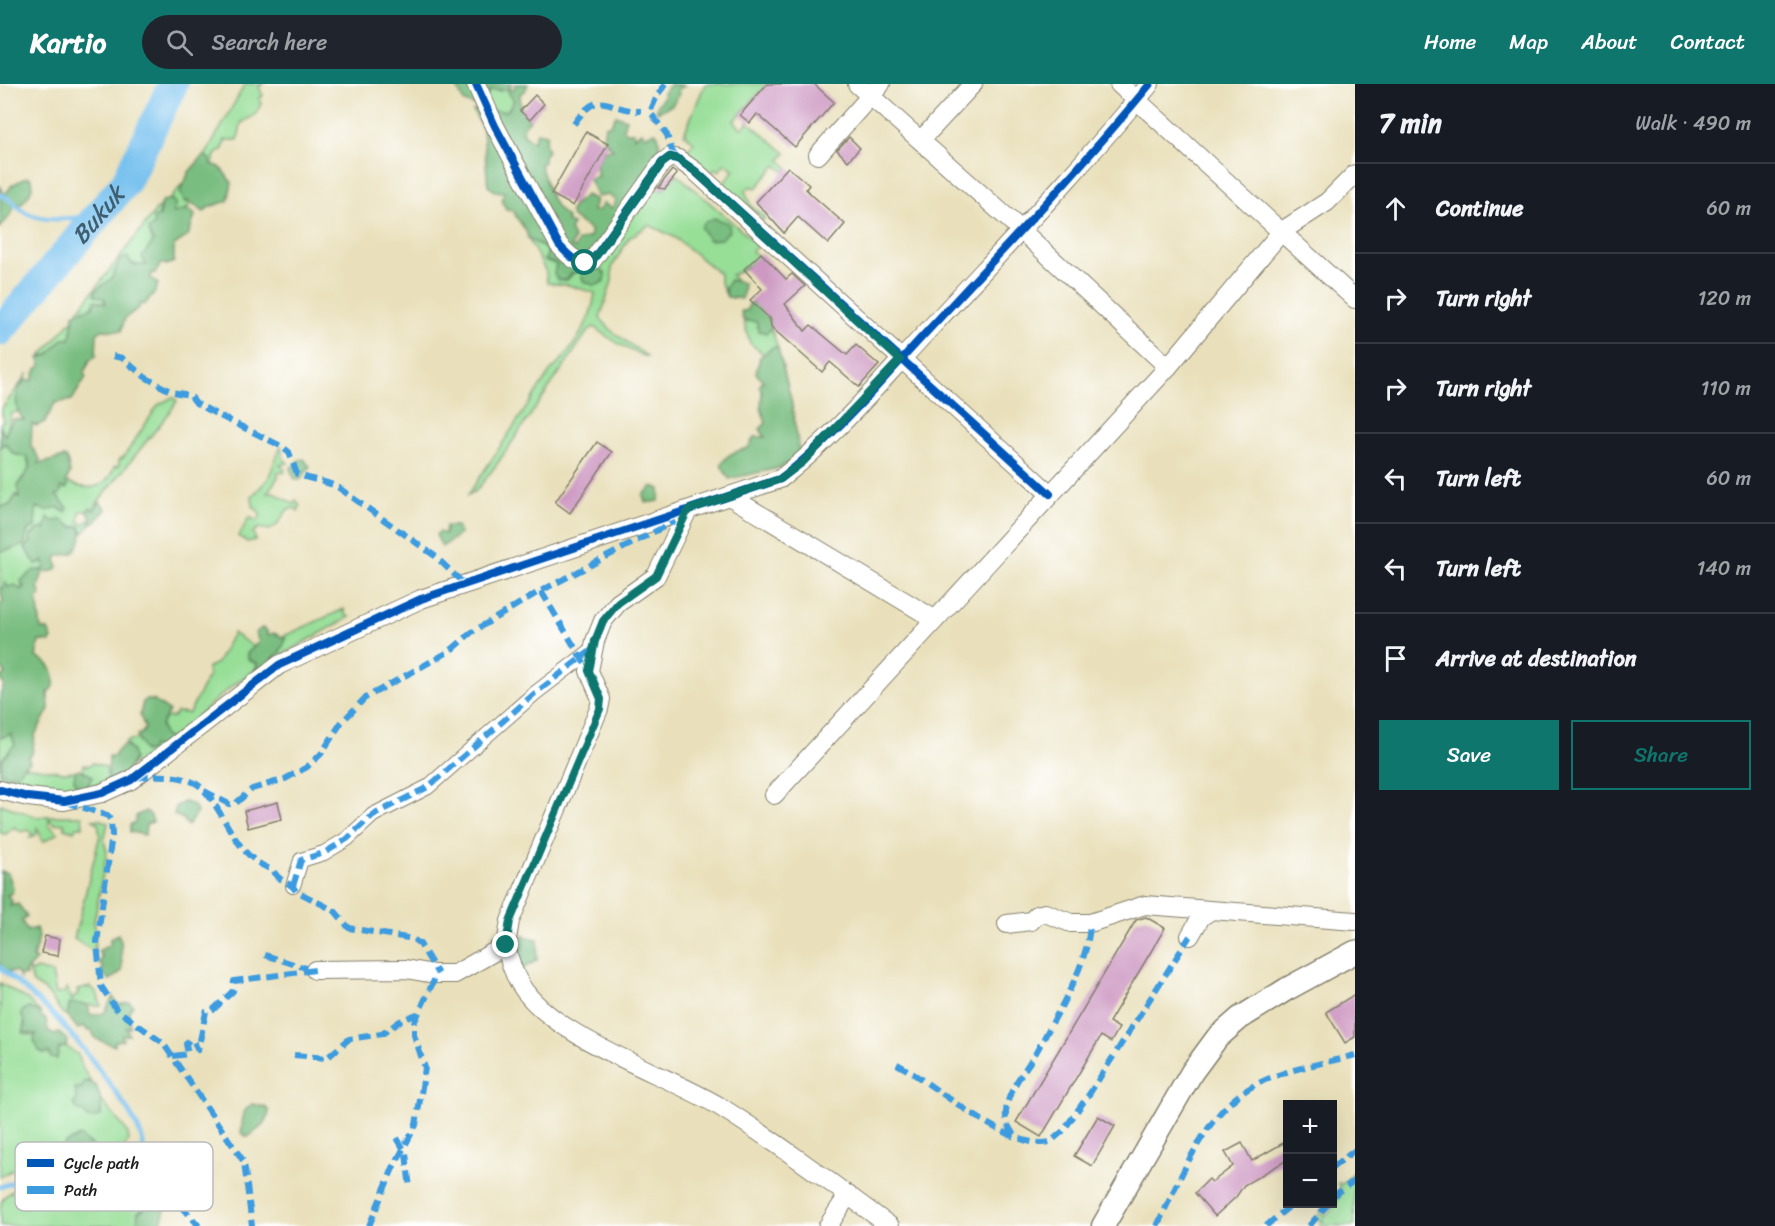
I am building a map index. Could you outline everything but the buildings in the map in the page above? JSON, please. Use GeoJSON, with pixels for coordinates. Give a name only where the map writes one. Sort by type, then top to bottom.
{"type":"FeatureCollection","features":[{"type":"Feature","properties":{"kind":"street"},"geometry":{"type":"LineString","coordinates":[[476,84],[495,126],[559,245],[576,261],[592,261],[662,163],[670,157],[678,159],[695,171],[900,360],[1050,494]]}},
{"type":"Feature","properties":{"kind":"street"},"geometry":{"type":"LineString","coordinates":[[921,140],[973,84]]}},
{"type":"Feature","properties":{"kind":"street"},"geometry":{"type":"LineString","coordinates":[[1119,84],[1355,299]]}},
{"type":"Feature","properties":{"kind":"street"},"geometry":{"type":"LineString","coordinates":[[0,790],[28,797],[64,801],[102,794],[131,780],[279,665],[421,599],[780,479],[803,462],[900,360],[1021,230],[1150,84]]}},
{"type":"Feature","properties":{"kind":"street"},"geometry":{"type":"LineString","coordinates":[[818,155],[869,88],[921,140],[1168,367]]}},
{"type":"Feature","properties":{"kind":"street"},"geometry":{"type":"LineString","coordinates":[[774,795],[1168,367],[1282,231],[1327,202],[1355,174]]}},
{"type":"Feature","properties":{"kind":"street"},"geometry":{"type":"LineString","coordinates":[[729,496],[934,619]]}},
{"type":"Feature","properties":{"kind":"street"},"geometry":{"type":"LineString","coordinates":[[688,510],[656,576],[618,603],[603,621],[593,649],[589,671],[601,699],[600,709],[510,921],[506,945],[511,965],[521,986],[554,1017],[604,1049],[717,1105],[890,1226]]}},
{"type":"Feature","properties":{"kind":"street"},"geometry":{"type":"LineString","coordinates":[[293,886],[301,860],[324,853],[347,839],[373,815],[428,787],[534,694],[593,649]]}},
{"type":"Feature","properties":{"kind":"street"},"geometry":{"type":"LineString","coordinates":[[1006,924],[1031,921],[1037,915],[1045,913],[1071,923],[1090,923],[1145,905],[1355,921]]}},
{"type":"Feature","properties":{"kind":"street"},"geometry":{"type":"LineString","coordinates":[[1190,936],[1201,917],[1210,911]]}},
{"type":"Feature","properties":{"kind":"street"},"geometry":{"type":"LineString","coordinates":[[315,970],[406,969],[434,974],[455,974],[506,945]]}},
{"type":"Feature","properties":{"kind":"street"},"geometry":{"type":"LineString","coordinates":[[1103,1226],[1192,1072],[1217,1038],[1240,1018],[1355,952]]}},
{"type":"Feature","properties":{"kind":"street"},"geometry":{"type":"LineString","coordinates":[[828,1226],[848,1195]]}},
{"type":"Feature","properties":{"kind":"green space"},"geometry":{"type":"Polygon","coordinates":[[[245,84],[263,84],[259,87],[263,96],[259,98],[261,104],[255,115],[241,123],[238,140],[225,140],[223,149],[215,155],[213,165],[210,164],[205,156],[245,84]]]}},
{"type":"Feature","properties":{"kind":"green space"},"geometry":{"type":"Polygon","coordinates":[[[455,84],[511,84],[510,89],[491,90],[476,106],[464,102],[455,84]]]}},
{"type":"Feature","properties":{"kind":"green space"},"geometry":{"type":"Polygon","coordinates":[[[515,84],[528,84],[525,91],[520,94],[521,108],[530,120],[524,126],[523,133],[533,142],[537,132],[547,134],[545,144],[548,151],[544,156],[544,162],[540,164],[556,207],[567,217],[567,222],[573,224],[570,230],[574,238],[571,247],[575,248],[578,241],[590,237],[590,230],[572,217],[570,211],[575,204],[586,195],[596,200],[593,211],[599,210],[603,203],[611,208],[615,204],[615,200],[608,195],[597,197],[589,179],[598,176],[597,165],[605,150],[613,150],[603,138],[605,126],[611,124],[616,115],[626,119],[623,128],[626,132],[634,132],[634,137],[642,132],[645,136],[655,132],[658,135],[660,149],[655,153],[662,160],[577,273],[571,273],[567,280],[558,280],[554,274],[556,264],[544,260],[548,254],[546,249],[528,238],[513,210],[506,209],[502,200],[504,192],[495,191],[488,186],[483,130],[473,110],[507,111],[514,101],[508,92],[510,89],[514,90],[515,84]]]}},
{"type":"Feature","properties":{"kind":"green space"},"geometry":{"type":"Polygon","coordinates":[[[671,84],[684,86],[678,90],[679,95],[672,105],[658,112],[656,108],[664,96],[663,93],[671,84]]]}},
{"type":"Feature","properties":{"kind":"green space"},"geometry":{"type":"Polygon","coordinates":[[[705,84],[767,84],[734,121],[742,129],[748,122],[786,153],[780,160],[788,167],[784,172],[776,165],[756,188],[751,186],[745,191],[751,206],[765,217],[763,220],[723,184],[734,170],[725,163],[719,171],[715,168],[711,174],[686,152],[694,142],[684,134],[705,84]]]}},
{"type":"Feature","properties":{"kind":"green space"},"geometry":{"type":"Polygon","coordinates":[[[505,88],[510,89],[514,101],[507,111],[498,112],[479,105],[491,90],[501,91],[505,88]]]}},
{"type":"Feature","properties":{"kind":"green space"},"geometry":{"type":"Polygon","coordinates":[[[203,156],[209,158],[211,164],[220,167],[232,183],[228,201],[209,207],[204,212],[189,201],[184,201],[180,192],[189,172],[203,156]]]}},
{"type":"Feature","properties":{"kind":"green space"},"geometry":{"type":"Polygon","coordinates":[[[677,174],[758,245],[752,251],[759,257],[739,272],[731,275],[739,284],[726,291],[727,297],[720,282],[720,274],[674,237],[649,225],[629,238],[612,267],[612,281],[600,318],[613,332],[648,357],[628,349],[594,327],[588,331],[497,464],[476,491],[468,495],[550,372],[579,336],[593,304],[595,293],[568,285],[547,283],[546,272],[528,238],[546,249],[548,254],[544,261],[556,264],[558,280],[567,280],[652,186],[656,189],[664,189],[677,174]]]}},
{"type":"Feature","properties":{"kind":"green space"},"geometry":{"type":"Polygon","coordinates":[[[27,177],[32,179],[30,192],[21,204],[14,204],[12,213],[0,228],[0,186],[5,195],[12,185],[27,177]]]}},
{"type":"Feature","properties":{"kind":"green space"},"geometry":{"type":"Polygon","coordinates":[[[183,183],[185,186],[182,187],[184,201],[191,204],[181,213],[171,213],[170,199],[183,183]]]}},
{"type":"Feature","properties":{"kind":"green space"},"geometry":{"type":"Polygon","coordinates":[[[171,199],[176,204],[172,213],[188,209],[195,215],[188,236],[174,245],[174,262],[166,265],[162,263],[155,273],[152,273],[151,278],[158,284],[155,292],[144,305],[140,303],[139,308],[125,318],[121,331],[102,330],[97,334],[96,356],[90,360],[84,373],[86,377],[72,400],[55,403],[45,422],[36,426],[32,424],[31,446],[40,459],[39,464],[64,457],[67,459],[70,473],[66,481],[68,486],[66,489],[62,487],[60,494],[56,495],[68,508],[66,512],[57,507],[47,511],[36,507],[35,527],[28,530],[24,545],[0,552],[0,507],[10,505],[16,495],[19,498],[18,486],[27,472],[29,462],[27,457],[14,454],[5,443],[0,448],[0,427],[5,435],[13,419],[24,420],[18,411],[16,400],[19,389],[26,380],[33,380],[35,371],[41,366],[39,358],[48,355],[63,339],[70,339],[74,314],[93,307],[95,300],[106,304],[105,299],[95,295],[95,291],[112,278],[120,259],[127,257],[133,265],[146,265],[142,257],[153,242],[148,230],[154,225],[153,218],[160,216],[162,201],[171,199]]]}},
{"type":"Feature","properties":{"kind":"green space"},"geometry":{"type":"Polygon","coordinates":[[[161,204],[146,265],[143,267],[120,259],[112,278],[98,289],[106,304],[93,304],[93,307],[77,312],[161,204]]]}},
{"type":"Feature","properties":{"kind":"green space"},"geometry":{"type":"Polygon","coordinates":[[[714,218],[728,223],[730,230],[721,239],[709,240],[701,228],[703,223],[714,218]]]}},
{"type":"Feature","properties":{"kind":"green space"},"geometry":{"type":"Polygon","coordinates":[[[598,267],[605,273],[605,281],[595,286],[583,281],[581,271],[598,267]]]}},
{"type":"Feature","properties":{"kind":"green space"},"geometry":{"type":"Polygon","coordinates":[[[730,280],[744,283],[742,299],[727,297],[725,288],[730,280]]]}},
{"type":"Feature","properties":{"kind":"green space"},"geometry":{"type":"Polygon","coordinates":[[[750,303],[759,303],[771,322],[771,328],[767,333],[758,331],[757,322],[743,320],[741,311],[746,311],[750,303]]]}},
{"type":"Feature","properties":{"kind":"green space"},"geometry":{"type":"Polygon","coordinates":[[[73,319],[70,339],[63,339],[48,355],[41,356],[73,319]]]}},
{"type":"Feature","properties":{"kind":"green space"},"geometry":{"type":"Polygon","coordinates":[[[754,320],[768,330],[771,328],[778,348],[769,350],[765,355],[750,343],[744,322],[754,320]]]}},
{"type":"Feature","properties":{"kind":"green space"},"geometry":{"type":"Polygon","coordinates":[[[773,347],[778,348],[791,399],[800,456],[779,468],[729,479],[721,465],[726,457],[748,448],[754,437],[765,437],[760,429],[766,423],[761,408],[762,390],[759,387],[763,381],[756,373],[760,357],[773,347]]]}},
{"type":"Feature","properties":{"kind":"green space"},"geometry":{"type":"Polygon","coordinates":[[[28,373],[22,383],[17,412],[11,414],[6,435],[3,434],[0,424],[4,420],[1,410],[28,373]]]}},
{"type":"Feature","properties":{"kind":"green space"},"geometry":{"type":"Polygon","coordinates":[[[173,397],[177,401],[170,412],[97,503],[94,511],[90,508],[87,511],[80,511],[79,522],[85,524],[90,519],[91,524],[83,533],[80,526],[60,522],[51,522],[46,524],[45,530],[42,528],[35,531],[25,548],[44,561],[45,568],[24,578],[21,590],[0,588],[0,552],[2,549],[13,549],[27,535],[28,530],[35,527],[36,507],[57,507],[63,511],[55,495],[66,481],[81,487],[95,487],[106,480],[114,467],[119,466],[119,459],[123,458],[158,405],[173,397]]]}},
{"type":"Feature","properties":{"kind":"green space"},"geometry":{"type":"Polygon","coordinates":[[[5,443],[14,454],[27,457],[30,470],[21,479],[19,499],[15,498],[10,505],[0,507],[0,448],[5,443]]]}},
{"type":"Feature","properties":{"kind":"green space"},"geometry":{"type":"Polygon","coordinates":[[[281,446],[283,458],[288,463],[280,465],[285,470],[284,473],[278,472],[278,477],[267,493],[273,492],[294,504],[296,500],[300,506],[298,511],[295,508],[287,510],[278,524],[270,530],[258,528],[253,533],[256,540],[247,542],[239,536],[249,517],[257,521],[260,518],[260,513],[253,506],[252,496],[268,479],[281,446]]]}},
{"type":"Feature","properties":{"kind":"green space"},"geometry":{"type":"Polygon","coordinates":[[[304,459],[310,467],[300,480],[295,479],[290,469],[299,460],[304,459]]]}},
{"type":"Feature","properties":{"kind":"green space"},"geometry":{"type":"Polygon","coordinates":[[[653,486],[660,489],[659,501],[645,503],[643,495],[653,486]]]}},
{"type":"Feature","properties":{"kind":"green space"},"geometry":{"type":"Polygon","coordinates":[[[100,502],[106,509],[96,522],[91,524],[91,517],[87,511],[90,508],[94,510],[100,502]]]}},
{"type":"Feature","properties":{"kind":"green space"},"geometry":{"type":"Polygon","coordinates":[[[48,517],[52,521],[62,520],[74,528],[80,526],[82,537],[73,553],[58,556],[56,559],[58,567],[54,571],[43,572],[38,587],[41,596],[37,599],[41,629],[48,630],[52,639],[50,642],[39,641],[36,657],[51,668],[54,686],[48,692],[49,709],[35,735],[32,754],[28,757],[30,762],[23,766],[18,774],[6,775],[0,771],[2,759],[15,744],[11,734],[0,738],[0,694],[4,686],[0,678],[6,674],[0,666],[0,603],[3,603],[0,588],[3,588],[5,582],[8,587],[15,585],[21,590],[24,587],[21,581],[34,570],[41,571],[45,568],[44,561],[36,564],[25,548],[31,542],[30,536],[42,528],[45,530],[48,517]]]}},
{"type":"Feature","properties":{"kind":"green space"},"geometry":{"type":"Polygon","coordinates":[[[446,526],[457,526],[460,534],[442,547],[436,535],[439,532],[445,534],[446,526]]]}},
{"type":"Feature","properties":{"kind":"green space"},"geometry":{"type":"Polygon","coordinates":[[[344,609],[346,616],[350,617],[267,663],[271,657],[280,652],[284,636],[344,609]]]}},
{"type":"Feature","properties":{"kind":"green space"},"geometry":{"type":"Polygon","coordinates":[[[262,628],[267,631],[267,635],[274,633],[286,639],[278,653],[260,671],[256,670],[257,663],[249,660],[247,654],[259,641],[255,633],[262,628]]]}},
{"type":"Feature","properties":{"kind":"green space"},"geometry":{"type":"Polygon","coordinates":[[[233,633],[254,647],[247,654],[249,660],[257,664],[256,670],[233,685],[170,739],[164,737],[161,725],[165,718],[173,717],[177,712],[189,713],[209,675],[207,668],[217,663],[233,633]]]}},
{"type":"Feature","properties":{"kind":"green space"},"geometry":{"type":"Polygon","coordinates":[[[153,700],[169,711],[161,725],[164,736],[170,739],[159,747],[152,746],[151,750],[144,752],[137,735],[145,728],[140,715],[143,702],[153,700]]]}},
{"type":"Feature","properties":{"kind":"green space"},"geometry":{"type":"Polygon","coordinates":[[[11,734],[15,745],[2,759],[0,771],[0,738],[11,734]]]}},
{"type":"Feature","properties":{"kind":"green space"},"geometry":{"type":"Polygon","coordinates":[[[136,739],[149,751],[152,746],[159,747],[129,767],[131,756],[126,741],[136,739]]]}},
{"type":"Feature","properties":{"kind":"green space"},"geometry":{"type":"Polygon","coordinates":[[[125,744],[132,751],[134,759],[125,774],[108,781],[109,756],[115,756],[125,744]]]}},
{"type":"Feature","properties":{"kind":"green space"},"geometry":{"type":"Polygon","coordinates":[[[93,763],[106,767],[108,781],[87,788],[92,776],[83,771],[84,764],[88,766],[93,763]]]}},
{"type":"Feature","properties":{"kind":"green space"},"geometry":{"type":"Polygon","coordinates":[[[23,766],[65,772],[75,771],[77,788],[53,790],[0,777],[0,771],[6,775],[18,774],[23,766]]]}},
{"type":"Feature","properties":{"kind":"green space"},"geometry":{"type":"Polygon","coordinates":[[[79,769],[92,776],[87,788],[79,791],[74,780],[75,771],[79,769]]]}},
{"type":"Feature","properties":{"kind":"green space"},"geometry":{"type":"Polygon","coordinates":[[[184,802],[194,805],[197,812],[188,826],[182,818],[174,815],[176,806],[184,802]]]}},
{"type":"Feature","properties":{"kind":"green space"},"geometry":{"type":"Polygon","coordinates":[[[0,804],[40,818],[43,816],[82,816],[83,827],[76,827],[74,831],[64,828],[64,823],[54,824],[49,818],[49,825],[58,833],[43,842],[37,828],[36,835],[30,838],[32,833],[28,830],[21,832],[14,827],[6,834],[0,833],[0,804]]]}},
{"type":"Feature","properties":{"kind":"green space"},"geometry":{"type":"Polygon","coordinates":[[[146,811],[153,822],[146,824],[145,835],[130,832],[130,825],[135,822],[136,816],[146,811]]]}},
{"type":"Feature","properties":{"kind":"green space"},"geometry":{"type":"Polygon","coordinates":[[[99,819],[108,823],[104,841],[107,851],[94,923],[96,931],[94,952],[74,939],[100,835],[98,823],[93,820],[99,819]]]}},
{"type":"Feature","properties":{"kind":"green space"},"geometry":{"type":"Polygon","coordinates":[[[1,871],[8,873],[13,887],[12,893],[7,895],[12,901],[10,906],[18,904],[27,916],[22,921],[27,931],[36,928],[39,937],[33,958],[36,960],[25,972],[26,976],[21,975],[20,978],[17,972],[6,971],[0,964],[1,871]]]}},
{"type":"Feature","properties":{"kind":"green space"},"geometry":{"type":"Polygon","coordinates":[[[118,934],[121,942],[122,971],[110,980],[102,973],[103,968],[99,963],[102,957],[98,951],[110,945],[110,939],[118,934]]]}},
{"type":"Feature","properties":{"kind":"green space"},"geometry":{"type":"Polygon","coordinates":[[[523,936],[538,939],[537,960],[521,970],[512,946],[523,936]]]}},
{"type":"Feature","properties":{"kind":"green space"},"geometry":{"type":"Polygon","coordinates":[[[36,969],[52,973],[56,994],[64,993],[67,988],[72,1000],[78,993],[77,990],[90,987],[97,993],[101,1006],[85,1005],[71,1009],[67,1015],[63,1014],[46,991],[33,983],[29,970],[32,972],[36,969]]]}},
{"type":"Feature","properties":{"kind":"green space"},"geometry":{"type":"Polygon","coordinates":[[[0,983],[27,999],[40,1012],[25,1009],[23,1033],[33,1036],[36,1034],[49,1052],[66,1046],[78,1055],[92,1084],[88,1081],[81,1088],[84,1110],[93,1117],[101,1116],[101,1100],[127,1131],[129,1140],[128,1142],[15,1142],[15,1169],[0,1177],[0,983]]]}},
{"type":"Feature","properties":{"kind":"green space"},"geometry":{"type":"Polygon","coordinates":[[[113,997],[118,1005],[130,1002],[133,1006],[129,1011],[130,1028],[126,1027],[129,1035],[122,1035],[123,1040],[115,1041],[115,1046],[96,1039],[91,1030],[88,1031],[84,1026],[78,1029],[67,1015],[70,1003],[88,1005],[90,1015],[104,1013],[113,997]]]}},
{"type":"Feature","properties":{"kind":"green space"},"geometry":{"type":"Polygon","coordinates":[[[29,1008],[40,1012],[41,1017],[46,1019],[48,1031],[54,1035],[59,1033],[68,1041],[65,1047],[59,1048],[57,1059],[51,1058],[49,1052],[45,1054],[39,1051],[34,1040],[36,1034],[24,1033],[25,1024],[21,1014],[23,1010],[29,1008]]]}},
{"type":"Feature","properties":{"kind":"green space"},"geometry":{"type":"Polygon","coordinates":[[[84,1081],[96,1085],[101,1100],[101,1116],[90,1119],[73,1104],[76,1101],[75,1088],[81,1088],[84,1081]]]}},
{"type":"Feature","properties":{"kind":"green space"},"geometry":{"type":"Polygon","coordinates":[[[252,1104],[265,1107],[269,1111],[264,1123],[248,1137],[241,1133],[245,1110],[252,1104]]]}},
{"type":"Feature","properties":{"kind":"green space"},"geometry":{"type":"Polygon","coordinates":[[[80,1136],[86,1142],[68,1142],[80,1136]]]}},
{"type":"Feature","properties":{"kind":"green space"},"geometry":{"type":"Polygon","coordinates":[[[1353,1172],[1355,1226],[1319,1226],[1324,1220],[1318,1220],[1317,1217],[1321,1211],[1324,1212],[1324,1217],[1333,1208],[1337,1208],[1341,1189],[1338,1183],[1343,1184],[1353,1172]]]}},
{"type":"Feature","properties":{"kind":"green space"},"geometry":{"type":"Polygon","coordinates":[[[15,1190],[15,1211],[140,1211],[138,1226],[0,1226],[1,1203],[10,1192],[15,1190]]]}},
{"type":"Feature","properties":{"kind":"green space"},"geometry":{"type":"Polygon","coordinates":[[[165,1211],[160,1226],[137,1226],[138,1212],[165,1211]]]}},
{"type":"Feature","properties":{"kind":"waterway","name":"Bukuk"},"geometry":{"type":"LineString","coordinates":[[0,331],[126,182],[173,84]]}},
{"type":"Feature","properties":{"kind":"waterway"},"geometry":{"type":"LineString","coordinates":[[0,195],[27,213],[44,218],[97,216]]}},
{"type":"Feature","properties":{"kind":"waterway"},"geometry":{"type":"LineString","coordinates":[[0,967],[70,1033],[121,1100],[140,1132],[142,1142]]}},
{"type":"Feature","properties":{"kind":"waterway"},"geometry":{"type":"LineString","coordinates":[[0,1187],[15,1182]]}},
{"type":"Feature","properties":{"kind":"marked path"},"geometry":{"type":"LineString","coordinates":[[666,84],[658,94],[650,112],[667,135],[672,151],[678,159]]}},
{"type":"Feature","properties":{"kind":"marked path"},"geometry":{"type":"LineString","coordinates":[[574,124],[583,112],[597,103],[641,111]]}},
{"type":"Feature","properties":{"kind":"marked path"},"geometry":{"type":"LineString","coordinates":[[113,356],[122,358],[145,377],[172,392],[190,395],[196,403],[283,447],[289,452],[297,474],[339,488],[435,556],[465,585]]}},
{"type":"Feature","properties":{"kind":"marked path"},"geometry":{"type":"LineString","coordinates":[[204,791],[229,804],[235,804],[252,789],[285,779],[307,767],[321,754],[341,723],[365,698],[450,651],[472,632],[537,593],[675,521]]}},
{"type":"Feature","properties":{"kind":"marked path"},"geometry":{"type":"LineString","coordinates":[[541,591],[589,671]]}},
{"type":"Feature","properties":{"kind":"marked path"},"geometry":{"type":"LineString","coordinates":[[293,886],[301,860],[324,853],[347,839],[373,815],[428,787],[534,694],[593,649]]}},
{"type":"Feature","properties":{"kind":"marked path"},"geometry":{"type":"LineString","coordinates":[[137,778],[172,776],[198,785],[212,800],[241,846],[260,864],[273,870],[296,891],[335,911],[349,928],[413,939],[420,944],[438,974]]}},
{"type":"Feature","properties":{"kind":"marked path"},"geometry":{"type":"LineString","coordinates":[[66,802],[108,816],[111,821],[112,835],[97,942],[101,986],[116,1009],[163,1043],[244,1162],[252,1226]]}},
{"type":"Feature","properties":{"kind":"marked path"},"geometry":{"type":"LineString","coordinates":[[1014,1135],[1006,1119],[1008,1099],[1071,988],[1084,955],[1090,923]]}},
{"type":"Feature","properties":{"kind":"marked path"},"geometry":{"type":"LineString","coordinates":[[897,1064],[994,1127],[1014,1137],[1033,1142],[1050,1142],[1063,1131],[1090,1093],[1190,936]]}},
{"type":"Feature","properties":{"kind":"marked path"},"geometry":{"type":"LineString","coordinates":[[265,955],[306,968]]}},
{"type":"Feature","properties":{"kind":"marked path"},"geometry":{"type":"LineString","coordinates":[[173,1056],[188,1054],[186,1044],[189,1040],[194,1042],[198,1050],[206,1012],[213,1010],[233,991],[234,981],[315,970]]}},
{"type":"Feature","properties":{"kind":"marked path"},"geometry":{"type":"LineString","coordinates":[[369,1226],[393,1168],[416,1125],[425,1068],[414,1035],[414,1023],[437,974]]}},
{"type":"Feature","properties":{"kind":"marked path"},"geometry":{"type":"LineString","coordinates":[[294,1055],[327,1058],[349,1039],[382,1034],[400,1021],[417,1014]]}},
{"type":"Feature","properties":{"kind":"marked path"},"geometry":{"type":"LineString","coordinates":[[1157,1226],[1193,1152],[1216,1117],[1230,1103],[1245,1091],[1270,1078],[1355,1055]]}},
{"type":"Feature","properties":{"kind":"marked path"},"geometry":{"type":"LineString","coordinates":[[397,1138],[406,1153],[410,1189]]}},
{"type":"Feature","properties":{"kind":"marked path"},"geometry":{"type":"LineString","coordinates":[[1337,1164],[1355,1150]]}},
{"type":"Feature","properties":{"kind":"marked path"},"geometry":{"type":"LineString","coordinates":[[1337,1193],[1355,1180]]}},
{"type":"Feature","properties":{"kind":"marked path"},"geometry":{"type":"LineString","coordinates":[[1266,1226],[1287,1208]]}},
{"type":"Feature","properties":{"kind":"marked path"},"geometry":{"type":"LineString","coordinates":[[1309,1226],[1325,1208]]}},
{"type":"Feature","properties":{"kind":"marked path"},"geometry":{"type":"LineString","coordinates":[[186,1211],[199,1226]]}},
{"type":"Feature","properties":{"kind":"cycle path"},"geometry":{"type":"LineString","coordinates":[[476,84],[495,126],[559,245],[570,256],[582,262],[592,261],[662,163],[670,157],[678,159],[695,171],[1050,494]]}},
{"type":"Feature","properties":{"kind":"cycle path"},"geometry":{"type":"LineString","coordinates":[[0,790],[28,797],[64,801],[102,793],[131,780],[279,665],[421,599],[780,479],[821,444],[860,404],[1071,176],[1150,84]]}},
{"type":"Feature","properties":{"kind":"route"},"geometry":{"type":"LineString","coordinates":[[506,945],[510,921],[600,709],[601,699],[589,671],[595,641],[603,621],[618,603],[656,576],[688,510],[780,479],[803,462],[900,360],[695,171],[678,159],[670,157],[662,163],[599,252],[592,261],[585,263]]}}]}
